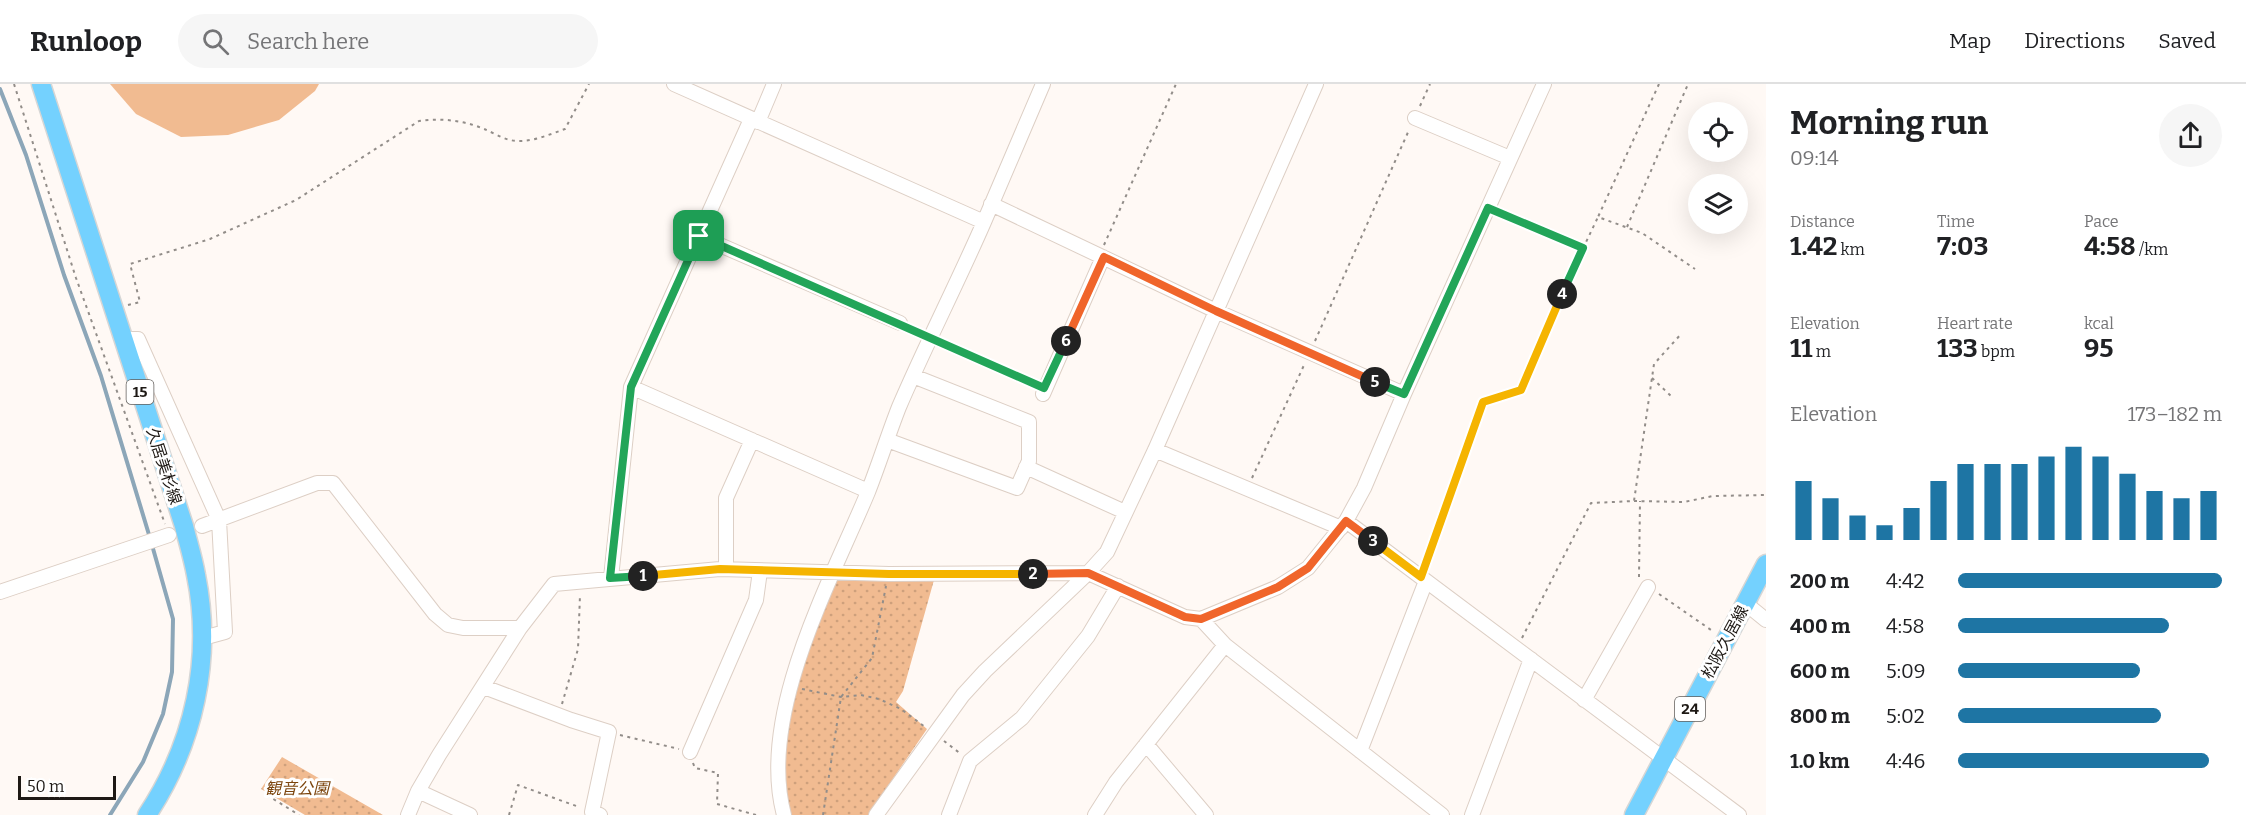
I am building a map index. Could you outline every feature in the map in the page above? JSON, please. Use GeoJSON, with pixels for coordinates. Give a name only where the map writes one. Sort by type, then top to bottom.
{"type":"FeatureCollection","features":[{"type":"Feature","properties":{"kind":"main road","name":"久居美杉線"},"geometry":{"type":"LineString","coordinates":[[41,84],[184,526],[196,575],[203,638],[199,688],[185,741],[164,788],[147,815]]}},
{"type":"Feature","properties":{"kind":"main road","name":"松阪久居線"},"geometry":{"type":"LineString","coordinates":[[1634,815],[1766,564]]}},
{"type":"Feature","properties":{"kind":"street"},"geometry":{"type":"LineString","coordinates":[[674,84],[984,222]]}},
{"type":"Feature","properties":{"kind":"street"},"geometry":{"type":"LineString","coordinates":[[610,578],[631,387],[699,236],[754,120],[774,84]]}},
{"type":"Feature","properties":{"kind":"street"},"geometry":{"type":"LineString","coordinates":[[784,815],[779,794],[778,769],[791,686],[832,572],[868,491],[913,376],[984,222],[1043,84]]}},
{"type":"Feature","properties":{"kind":"street"},"geometry":{"type":"LineString","coordinates":[[876,815],[951,710],[985,670],[1088,573],[1107,552],[1155,450],[1316,84]]}},
{"type":"Feature","properties":{"kind":"street"},"geometry":{"type":"LineString","coordinates":[[408,815],[418,791],[439,755],[520,628],[554,584],[726,569],[889,574],[1088,573],[1185,617],[1201,619],[1278,587],[1308,568],[1343,524],[1364,488],[1544,84]]}},
{"type":"Feature","properties":{"kind":"street"},"geometry":{"type":"LineString","coordinates":[[1415,118],[1510,158]]}},
{"type":"Feature","properties":{"kind":"street"},"geometry":{"type":"LineString","coordinates":[[991,204],[1216,311],[1404,394]]}},
{"type":"Feature","properties":{"kind":"street"},"geometry":{"type":"LineString","coordinates":[[699,236],[900,323]]}},
{"type":"Feature","properties":{"kind":"street"},"geometry":{"type":"LineString","coordinates":[[1043,391],[1101,256]]}},
{"type":"Feature","properties":{"kind":"street"},"geometry":{"type":"LineString","coordinates":[[122,339],[138,339],[219,520],[225,632],[203,638]]}},
{"type":"Feature","properties":{"kind":"street"},"geometry":{"type":"LineString","coordinates":[[887,440],[1017,488],[1029,461],[1029,422],[913,376]]}},
{"type":"Feature","properties":{"kind":"street"},"geometry":{"type":"LineString","coordinates":[[631,387],[868,491]]}},
{"type":"Feature","properties":{"kind":"street"},"geometry":{"type":"LineString","coordinates":[[726,569],[726,498],[752,440]]}},
{"type":"Feature","properties":{"kind":"street"},"geometry":{"type":"LineString","coordinates":[[1155,450],[1343,524],[1517,648],[1739,815]]}},
{"type":"Feature","properties":{"kind":"street"},"geometry":{"type":"LineString","coordinates":[[1026,467],[1125,512]]}},
{"type":"Feature","properties":{"kind":"street"},"geometry":{"type":"LineString","coordinates":[[202,526],[317,483],[333,483],[435,614],[448,625],[463,628],[520,628]]}},
{"type":"Feature","properties":{"kind":"street"},"geometry":{"type":"LineString","coordinates":[[0,592],[159,538]]}},
{"type":"Feature","properties":{"kind":"street"},"geometry":{"type":"LineString","coordinates":[[690,752],[756,600],[760,571]]}},
{"type":"Feature","properties":{"kind":"street"},"geometry":{"type":"LineString","coordinates":[[1360,751],[1423,579]]}},
{"type":"Feature","properties":{"kind":"street"},"geometry":{"type":"LineString","coordinates":[[950,815],[970,761],[1022,718],[1088,636],[1118,586]]}},
{"type":"Feature","properties":{"kind":"street"},"geometry":{"type":"LineString","coordinates":[[1584,700],[1648,587]]}},
{"type":"Feature","properties":{"kind":"street"},"geometry":{"type":"LineString","coordinates":[[1745,603],[1766,620]]}},
{"type":"Feature","properties":{"kind":"street"},"geometry":{"type":"LineString","coordinates":[[1201,619],[1225,645],[1442,815]]}},
{"type":"Feature","properties":{"kind":"street"},"geometry":{"type":"LineString","coordinates":[[1095,815],[1116,782],[1225,645]]}},
{"type":"Feature","properties":{"kind":"street"},"geometry":{"type":"LineString","coordinates":[[1472,815],[1531,659]]}},
{"type":"Feature","properties":{"kind":"street"},"geometry":{"type":"LineString","coordinates":[[484,687],[609,732],[596,813]]}},
{"type":"Feature","properties":{"kind":"street"},"geometry":{"type":"LineString","coordinates":[[1146,744],[1206,815]]}},
{"type":"Feature","properties":{"kind":"street"},"geometry":{"type":"LineString","coordinates":[[418,791],[470,815]]}},
{"type":"Feature","properties":{"kind":"path"},"geometry":{"type":"LineString","coordinates":[[14,84],[159,538]]}},
{"type":"Feature","properties":{"kind":"path"},"geometry":{"type":"LineString","coordinates":[[125,306],[140,302],[130,264],[210,239],[296,200],[419,121],[437,118],[460,122],[481,127],[510,140],[530,141],[565,129],[589,84]]}},
{"type":"Feature","properties":{"kind":"path"},"geometry":{"type":"LineString","coordinates":[[1101,256],[1176,84]]}},
{"type":"Feature","properties":{"kind":"path"},"geometry":{"type":"LineString","coordinates":[[1247,488],[1430,84]]}},
{"type":"Feature","properties":{"kind":"path"},"geometry":{"type":"LineString","coordinates":[[1423,579],[1483,402],[1521,390],[1583,248],[1659,84]]}},
{"type":"Feature","properties":{"kind":"path"},"geometry":{"type":"LineString","coordinates":[[1627,227],[1688,84]]}},
{"type":"Feature","properties":{"kind":"path"},"geometry":{"type":"LineString","coordinates":[[1488,208],[1583,248]]}},
{"type":"Feature","properties":{"kind":"path"},"geometry":{"type":"LineString","coordinates":[[1598,217],[1642,232],[1695,269]]}},
{"type":"Feature","properties":{"kind":"path"},"geometry":{"type":"LineString","coordinates":[[88,313],[95,312]]}},
{"type":"Feature","properties":{"kind":"path"},"geometry":{"type":"LineString","coordinates":[[1634,501],[1654,364],[1682,333]]}},
{"type":"Feature","properties":{"kind":"path"},"geometry":{"type":"LineString","coordinates":[[930,337],[1043,391]]}},
{"type":"Feature","properties":{"kind":"path"},"geometry":{"type":"LineString","coordinates":[[1652,378],[1672,397]]}},
{"type":"Feature","properties":{"kind":"path"},"geometry":{"type":"LineString","coordinates":[[1517,648],[1591,503],[1684,502],[1713,496],[1766,495]]}},
{"type":"Feature","properties":{"kind":"path"},"geometry":{"type":"LineString","coordinates":[[1640,501],[1638,577],[1648,587],[1726,640]]}},
{"type":"Feature","properties":{"kind":"path"},"geometry":{"type":"LineString","coordinates":[[824,815],[841,697],[872,658],[889,574]]}},
{"type":"Feature","properties":{"kind":"path"},"geometry":{"type":"LineString","coordinates":[[559,715],[578,649],[580,581]]}},
{"type":"Feature","properties":{"kind":"path"},"geometry":{"type":"LineString","coordinates":[[791,686],[841,697],[861,695],[879,699],[901,709],[970,761]]}},
{"type":"Feature","properties":{"kind":"path"},"geometry":{"type":"LineString","coordinates":[[609,732],[690,752],[695,768],[718,773],[717,804],[756,815]]}},
{"type":"Feature","properties":{"kind":"path"},"geometry":{"type":"LineString","coordinates":[[509,815],[518,785],[596,813]]}},
{"type":"Feature","properties":{"kind":"path"},"geometry":{"type":"LineString","coordinates":[[267,795],[299,815]]}},
{"type":"Feature","properties":{"kind":"green space"},"geometry":{"type":"Polygon","coordinates":[[[110,84],[319,84],[315,91],[279,120],[228,135],[181,137],[136,114],[110,84]]]}},
{"type":"Feature","properties":{"kind":"green space"},"geometry":{"type":"Polygon","coordinates":[[[840,578],[934,580],[903,691],[896,702],[927,729],[868,815],[790,815],[783,777],[789,723],[800,675],[834,582],[840,578]]]}},
{"type":"Feature","properties":{"kind":"green space","name":"観音公園"},"geometry":{"type":"Polygon","coordinates":[[[282,757],[383,815],[305,815],[261,789],[282,757]]]}},
{"type":"Feature","properties":{"kind":"waterway"},"geometry":{"type":"LineString","coordinates":[[0,89],[26,155],[64,275],[101,376],[150,538]]}},
{"type":"Feature","properties":{"kind":"waterway"},"geometry":{"type":"LineString","coordinates":[[110,815],[143,762],[163,714],[172,672],[173,619],[152,545]]}},
{"type":"Feature","properties":{"kind":"route"},"geometry":{"type":"LineString","coordinates":[[1488,208],[1583,248],[1521,390],[1483,402],[1421,577],[1346,521],[1308,568],[1278,587],[1201,619],[1185,617],[1088,573],[889,574],[720,569],[610,578],[631,387],[699,236],[1044,388],[1104,257],[1216,311],[1404,394],[1488,208]]}}]}
